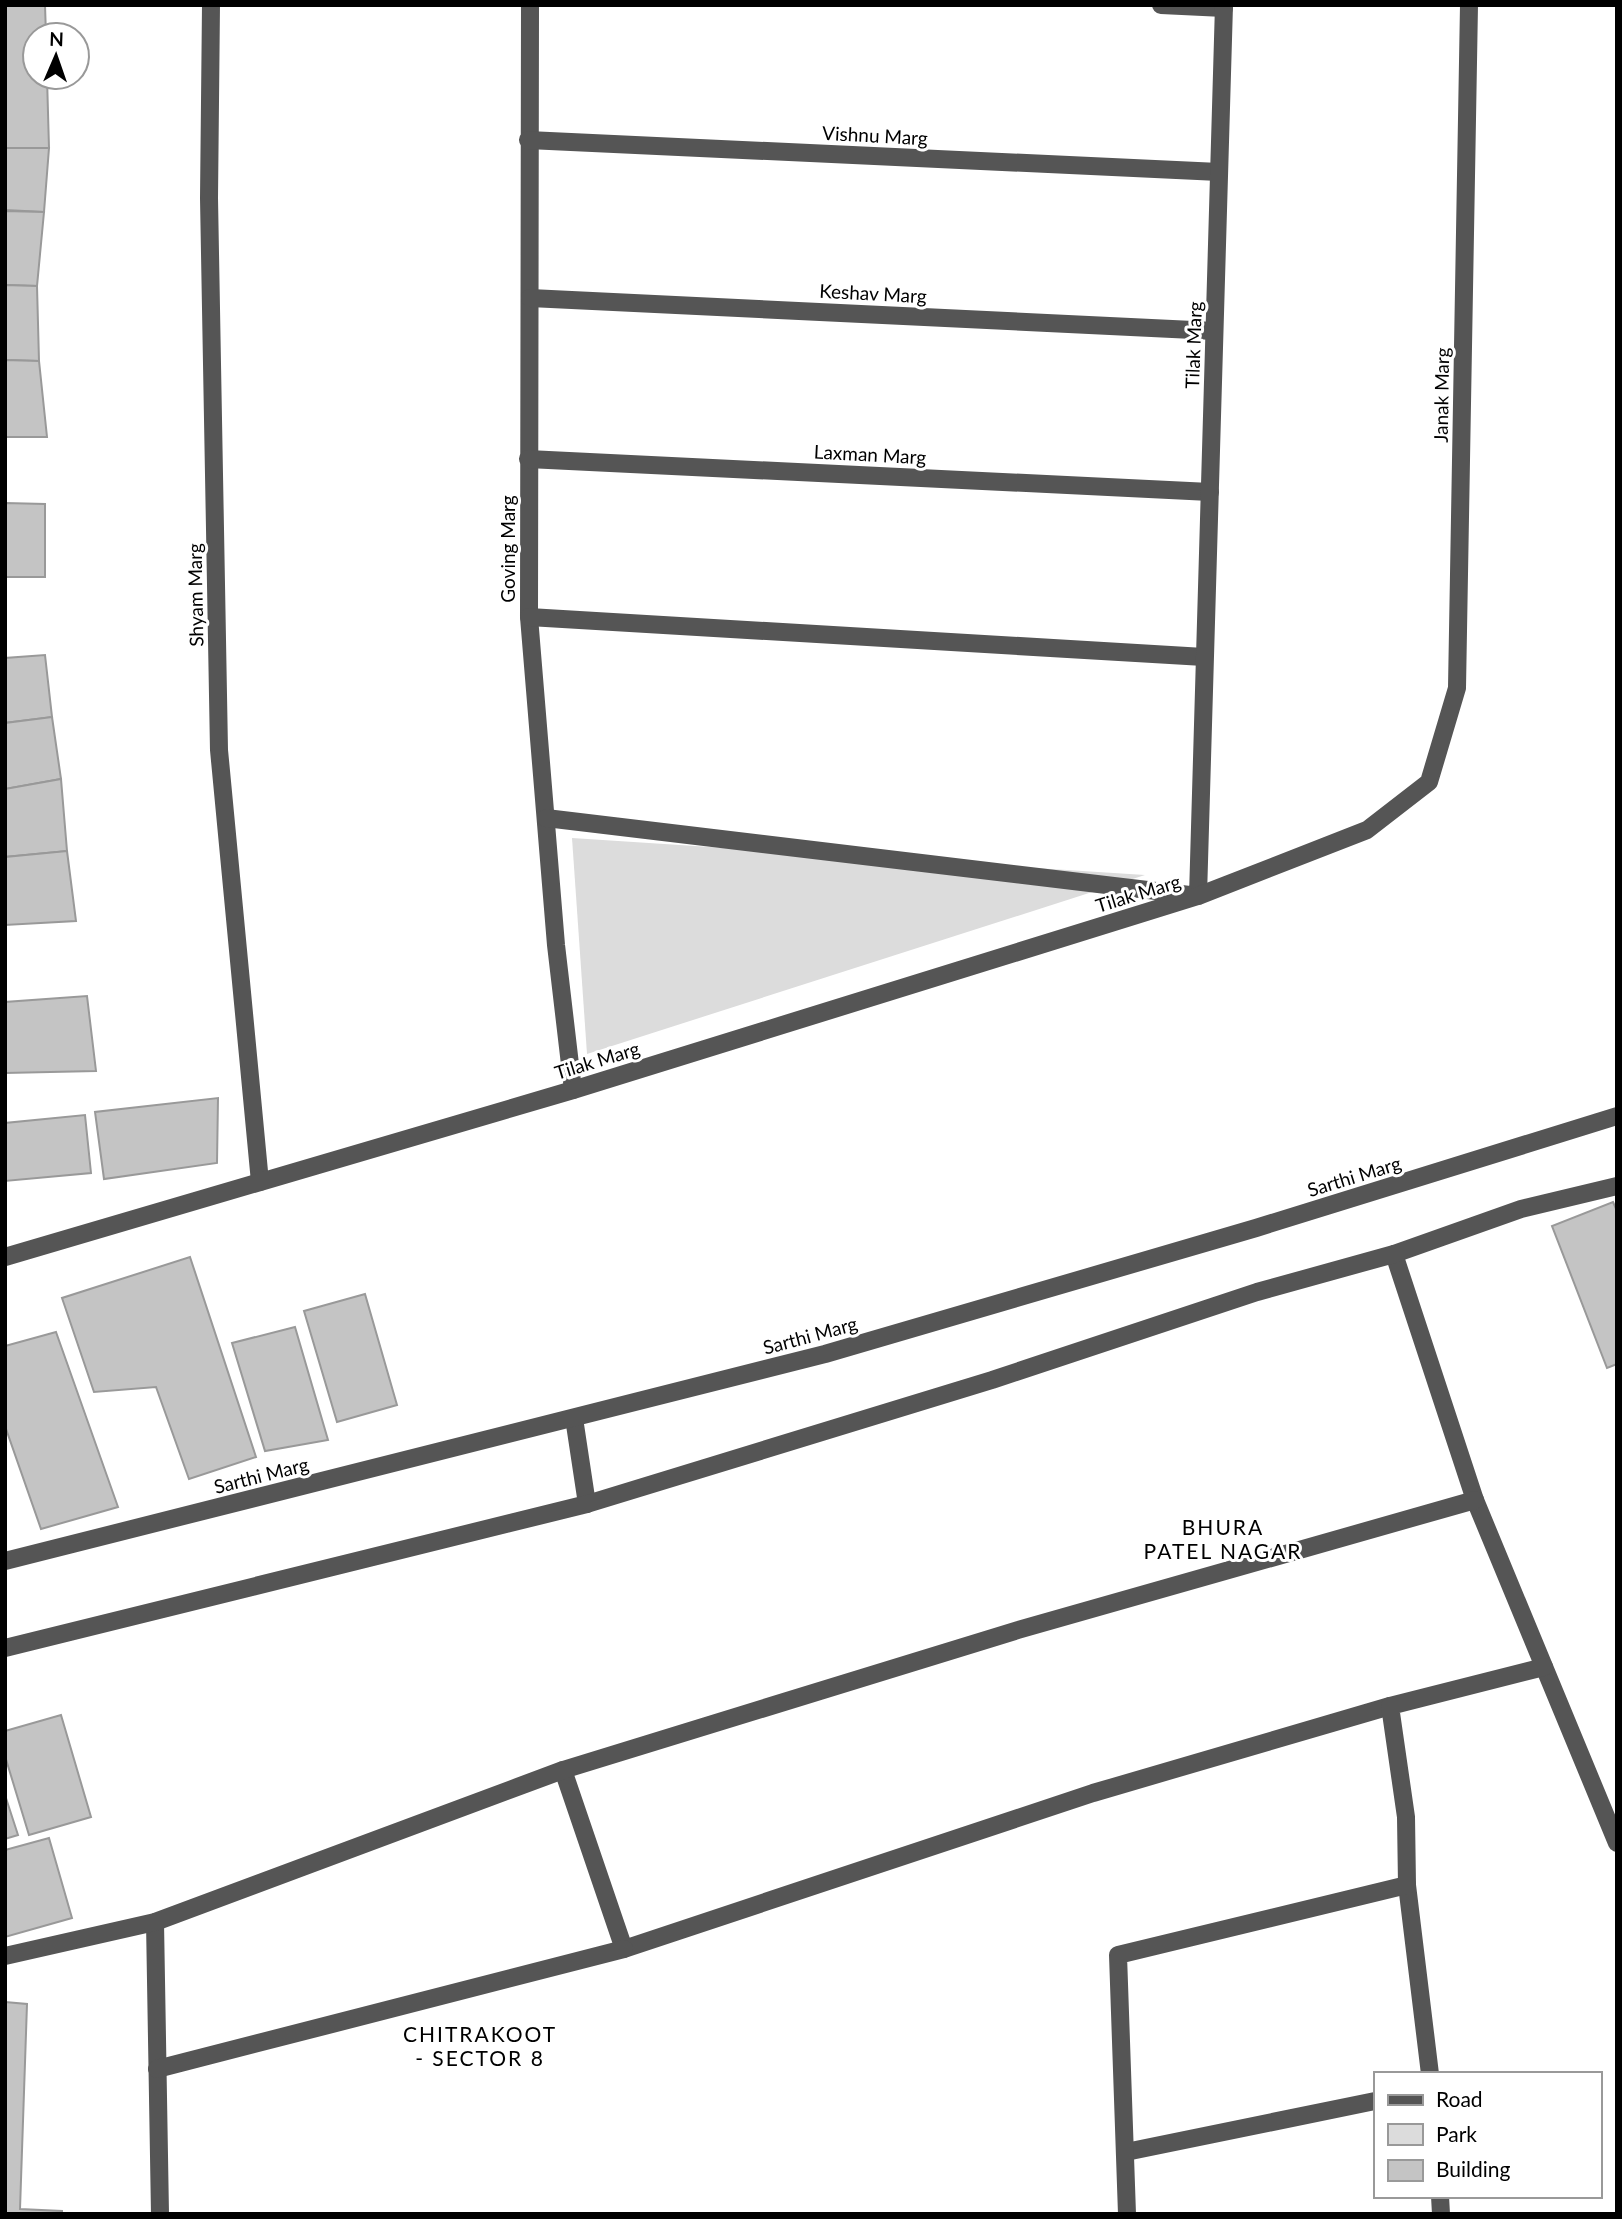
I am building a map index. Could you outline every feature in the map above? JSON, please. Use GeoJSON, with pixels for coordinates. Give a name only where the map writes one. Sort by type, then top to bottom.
{"type":"FeatureCollection","features":[{"type":"Feature","properties":{"kind":"street","name":"Shyam Marg"},"geometry":{"type":"LineString","coordinates":[[211,5],[209,198],[219,750],[260,1182]]}},
{"type":"Feature","properties":{"kind":"street","name":"Goving Marg"},"geometry":{"type":"LineString","coordinates":[[530,5],[529,617],[556,945],[573,1090]]}},
{"type":"Feature","properties":{"kind":"street"},"geometry":{"type":"LineString","coordinates":[[1161,5],[1224,7]]}},
{"type":"Feature","properties":{"kind":"street","name":"Janak Marg"},"geometry":{"type":"LineString","coordinates":[[1429,782],[1457,688],[1469,5]]}},
{"type":"Feature","properties":{"kind":"street","name":"Tilak Marg"},"geometry":{"type":"LineString","coordinates":[[1198,896],[1224,7]]}},
{"type":"Feature","properties":{"kind":"street","name":"Vishnu Marg"},"geometry":{"type":"LineString","coordinates":[[528,140],[1219,172]]}},
{"type":"Feature","properties":{"kind":"street","name":"Keshav Marg"},"geometry":{"type":"LineString","coordinates":[[530,298],[1214,331]]}},
{"type":"Feature","properties":{"kind":"street","name":"Laxman Marg"},"geometry":{"type":"LineString","coordinates":[[528,459],[1210,492]]}},
{"type":"Feature","properties":{"kind":"street"},"geometry":{"type":"LineString","coordinates":[[529,617],[1203,657]]}},
{"type":"Feature","properties":{"kind":"street","name":"Tilak Marg"},"geometry":{"type":"LineString","coordinates":[[5,1257],[573,1090],[1198,896],[1367,830],[1429,782]]}},
{"type":"Feature","properties":{"kind":"street"},"geometry":{"type":"LineString","coordinates":[[546,818],[1198,896]]}},
{"type":"Feature","properties":{"kind":"street","name":"Sarthi Marg"},"geometry":{"type":"LineString","coordinates":[[5,1561],[838,1350],[1256,1228],[1617,1116]]}},
{"type":"Feature","properties":{"kind":"street"},"geometry":{"type":"LineString","coordinates":[[5,1648],[587,1504],[992,1380],[1257,1292],[1394,1254],[1521,1209],[1617,1186]]}},
{"type":"Feature","properties":{"kind":"street"},"geometry":{"type":"LineString","coordinates":[[1394,1254],[1475,1500],[1617,1843]]}},
{"type":"Feature","properties":{"kind":"street"},"geometry":{"type":"LineString","coordinates":[[574,1418],[587,1504]]}},
{"type":"Feature","properties":{"kind":"street"},"geometry":{"type":"LineString","coordinates":[[5,1956],[155,1922],[563,1770],[1018,1630],[1475,1500]]}},
{"type":"Feature","properties":{"kind":"street"},"geometry":{"type":"LineString","coordinates":[[157,2069],[624,1949],[1093,1793],[1390,1706],[1544,1667]]}},
{"type":"Feature","properties":{"kind":"street"},"geometry":{"type":"LineString","coordinates":[[1390,1706],[1406,1817],[1407,1885],[1430,2072]]}},
{"type":"Feature","properties":{"kind":"street"},"geometry":{"type":"LineString","coordinates":[[563,1770],[624,1949]]}},
{"type":"Feature","properties":{"kind":"street"},"geometry":{"type":"LineString","coordinates":[[1127,2214],[1118,1955],[1407,1885]]}},
{"type":"Feature","properties":{"kind":"street"},"geometry":{"type":"LineString","coordinates":[[155,1922],[160,2214]]}},
{"type":"Feature","properties":{"kind":"street"},"geometry":{"type":"LineString","coordinates":[[1126,2152],[1374,2101]]}},
{"type":"Feature","properties":{"kind":"green space"},"geometry":{"type":"Polygon","coordinates":[[[572,838],[1145,875],[587,1054],[572,838]]]}},
{"type":"Feature","properties":{"kind":"building"},"geometry":{"type":"Polygon","coordinates":[[[5,5],[45,5],[46,21],[21,21],[21,91],[47,91],[49,148],[5,148],[5,5]]]}},
{"type":"Feature","properties":{"kind":"building"},"geometry":{"type":"Polygon","coordinates":[[[5,148],[49,148],[44,212],[5,210],[5,148]]]}},
{"type":"Feature","properties":{"kind":"building"},"geometry":{"type":"Polygon","coordinates":[[[5,211],[44,212],[37,286],[5,285],[5,211]]]}},
{"type":"Feature","properties":{"kind":"building"},"geometry":{"type":"Polygon","coordinates":[[[5,285],[37,286],[39,361],[5,360],[5,285]]]}},
{"type":"Feature","properties":{"kind":"building"},"geometry":{"type":"Polygon","coordinates":[[[5,360],[39,361],[47,437],[5,437],[5,360]]]}},
{"type":"Feature","properties":{"kind":"building"},"geometry":{"type":"Polygon","coordinates":[[[5,503],[45,504],[45,577],[5,577],[5,503]]]}},
{"type":"Feature","properties":{"kind":"building"},"geometry":{"type":"Polygon","coordinates":[[[45,655],[52,717],[5,723],[5,658],[45,655]]]}},
{"type":"Feature","properties":{"kind":"building"},"geometry":{"type":"Polygon","coordinates":[[[52,717],[61,779],[5,789],[5,723],[52,717]]]}},
{"type":"Feature","properties":{"kind":"building"},"geometry":{"type":"Polygon","coordinates":[[[61,779],[67,851],[5,857],[5,789],[61,779]]]}},
{"type":"Feature","properties":{"kind":"building"},"geometry":{"type":"Polygon","coordinates":[[[67,851],[76,921],[5,925],[5,857],[67,851]]]}},
{"type":"Feature","properties":{"kind":"building"},"geometry":{"type":"Polygon","coordinates":[[[87,996],[96,1071],[5,1073],[5,1002],[87,996]]]}},
{"type":"Feature","properties":{"kind":"building"},"geometry":{"type":"Polygon","coordinates":[[[218,1098],[217,1163],[104,1179],[95,1112],[218,1098]]]}},
{"type":"Feature","properties":{"kind":"building"},"geometry":{"type":"Polygon","coordinates":[[[85,1115],[91,1173],[5,1181],[5,1123],[85,1115]]]}},
{"type":"Feature","properties":{"kind":"building"},"geometry":{"type":"Polygon","coordinates":[[[1613,1202],[1617,1211],[1617,1364],[1607,1368],[1552,1226],[1613,1202]]]}},
{"type":"Feature","properties":{"kind":"building"},"geometry":{"type":"Polygon","coordinates":[[[190,1257],[256,1457],[189,1479],[156,1387],[94,1392],[62,1298],[190,1257]]]}},
{"type":"Feature","properties":{"kind":"building"},"geometry":{"type":"Polygon","coordinates":[[[365,1294],[397,1405],[337,1422],[304,1311],[365,1294]]]}},
{"type":"Feature","properties":{"kind":"building"},"geometry":{"type":"Polygon","coordinates":[[[295,1327],[328,1440],[265,1451],[232,1343],[295,1327]]]}},
{"type":"Feature","properties":{"kind":"building"},"geometry":{"type":"Polygon","coordinates":[[[56,1332],[118,1507],[41,1529],[5,1426],[5,1346],[56,1332]]]}},
{"type":"Feature","properties":{"kind":"building"},"geometry":{"type":"Polygon","coordinates":[[[61,1715],[91,1817],[29,1835],[5,1756],[5,1731],[61,1715]]]}},
{"type":"Feature","properties":{"kind":"building"},"geometry":{"type":"Polygon","coordinates":[[[5,1795],[18,1835],[5,1839],[5,1795]]]}},
{"type":"Feature","properties":{"kind":"building"},"geometry":{"type":"Polygon","coordinates":[[[49,1838],[72,1918],[5,1937],[5,1850],[49,1838]]]}},
{"type":"Feature","properties":{"kind":"building"},"geometry":{"type":"Polygon","coordinates":[[[5,2002],[27,2004],[20,2209],[62,2211],[62,2214],[5,2214],[5,2002]]]}},
{"type":"Feature","properties":{"kind":"district","name":"BHURA PATEL NAGAR"},"geometry":{"type":"Point","coordinates":[1223,1538]}},
{"type":"Feature","properties":{"kind":"district","name":"CHITRAKOOT - SECTOR 8"},"geometry":{"type":"Point","coordinates":[480,2045]}}]}
